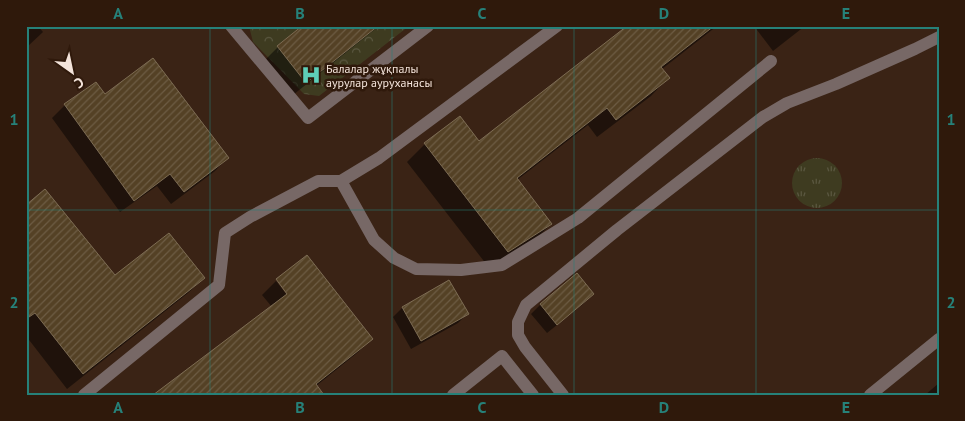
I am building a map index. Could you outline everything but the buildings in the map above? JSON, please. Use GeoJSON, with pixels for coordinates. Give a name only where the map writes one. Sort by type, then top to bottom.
{"type":"FeatureCollection","features":[{"type":"Feature","properties":{"kind":"lane"},"geometry":{"type":"LineString","coordinates":[[231,26],[308,118],[428,26]]}},
{"type":"Feature","properties":{"kind":"lane"},"geometry":{"type":"LineString","coordinates":[[84,395],[219,285],[225,233],[250,217],[318,181],[341,181],[379,158],[557,26]]}},
{"type":"Feature","properties":{"kind":"lane"},"geometry":{"type":"LineString","coordinates":[[562,395],[518,336],[518,322],[526,305],[617,230],[763,117],[787,102],[836,84],[939,37]]}},
{"type":"Feature","properties":{"kind":"lane"},"geometry":{"type":"LineString","coordinates":[[341,181],[374,240],[394,258],[416,268],[462,270],[502,264],[578,218],[771,61]]}},
{"type":"Feature","properties":{"kind":"lane"},"geometry":{"type":"LineString","coordinates":[[870,395],[939,339]]}},
{"type":"Feature","properties":{"kind":"lane"},"geometry":{"type":"LineString","coordinates":[[453,395],[502,356],[533,395]]}},
{"type":"Feature","properties":{"kind":"green space"},"geometry":{"type":"Polygon","coordinates":[[[249,26],[302,26],[277,46],[306,83],[378,26],[409,26],[319,96],[304,94],[253,42],[249,26]]]}},
{"type":"Feature","properties":{"kind":"green space"},"geometry":{"type":"Polygon","coordinates":[[[817,158],[826,160],[837,169],[842,183],[840,192],[831,203],[817,208],[808,206],[797,197],[792,183],[794,174],[803,163],[817,158]]]}},
{"type":"Feature","properties":{"kind":"place","name":"Балалар жұқпалы аурулар ауруханасы"},"geometry":{"type":"Point","coordinates":[311,75]}}]}
